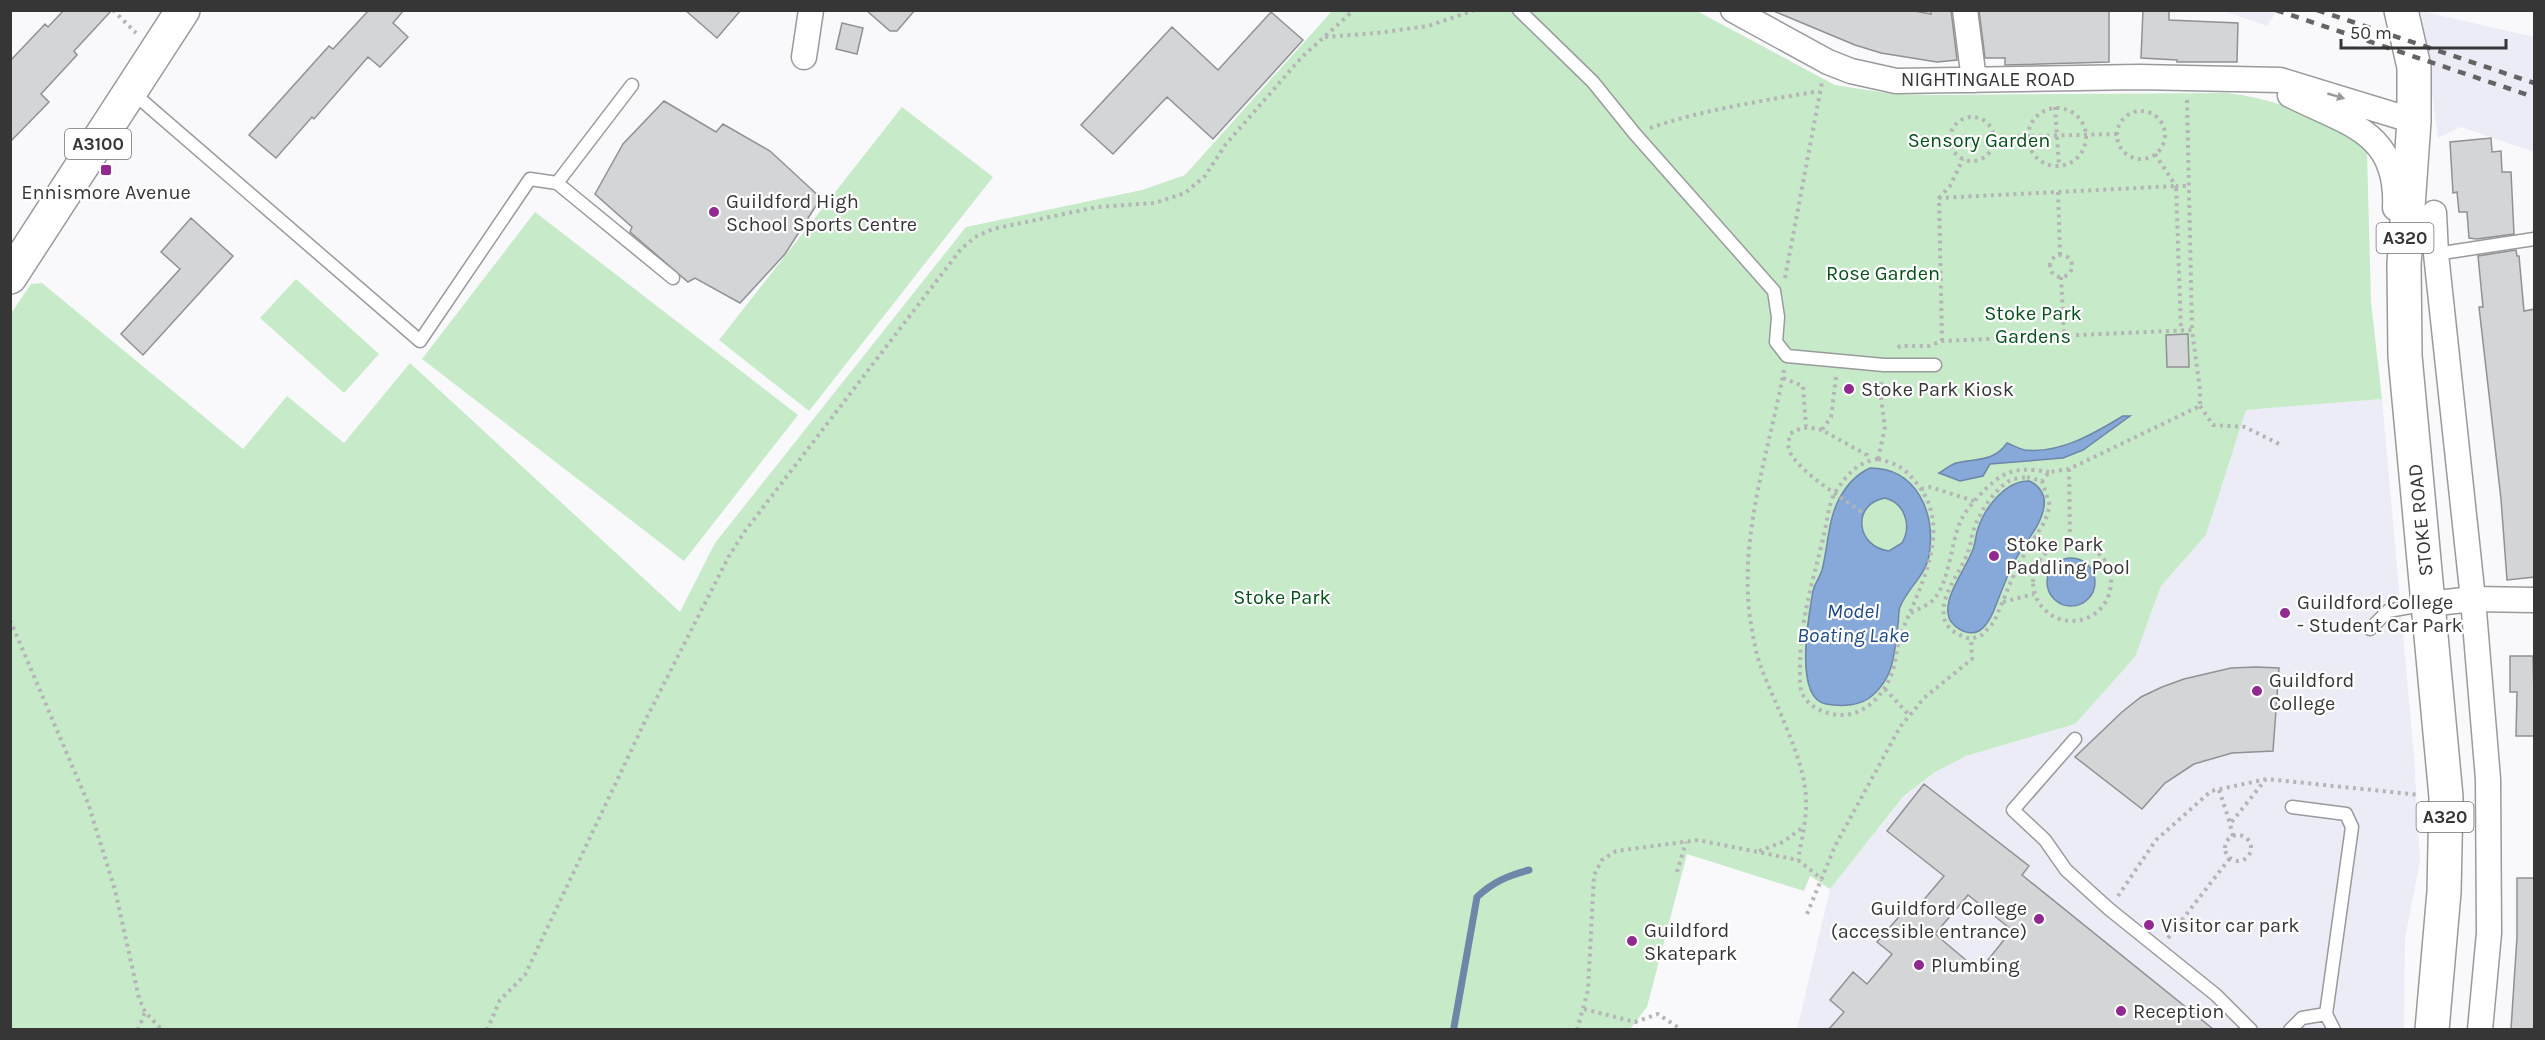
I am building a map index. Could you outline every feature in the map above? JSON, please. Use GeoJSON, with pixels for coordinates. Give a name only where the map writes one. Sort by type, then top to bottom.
{"type":"FeatureCollection","features":[{"type":"Feature","properties":{"kind":"main road","name":"A3100"},"geometry":{"type":"LineString","coordinates":[[10,277],[183,10]]}},
{"type":"Feature","properties":{"kind":"main road","name":"STOKE ROAD"},"geometry":{"type":"LineString","coordinates":[[2401,10],[2414,68],[2414,121],[2404,264],[2405,356],[2446,797],[2444,892],[2432,1029]]}},
{"type":"Feature","properties":{"kind":"street"},"geometry":{"type":"LineString","coordinates":[[804,57],[811,10]]}},
{"type":"Feature","properties":{"kind":"street","name":"NIGHTINGALE ROAD"},"geometry":{"type":"LineString","coordinates":[[1733,10],[1828,62],[1851,72],[1896,81],[2187,78],[2280,80],[2414,121]]}},
{"type":"Feature","properties":{"kind":"street"},"geometry":{"type":"LineString","coordinates":[[1965,10],[1974,80]]}},
{"type":"Feature","properties":{"kind":"street","name":"NIGHTINGALE ROAD"},"geometry":{"type":"LineString","coordinates":[[2259,79],[2371,136],[2388,158],[2394,175],[2392,268],[2395,311],[2405,356]]}},
{"type":"Feature","properties":{"kind":"street"},"geometry":{"type":"LineString","coordinates":[[2434,213],[2436,254],[2473,599],[2488,779],[2488,933],[2480,1029]]}},
{"type":"Feature","properties":{"kind":"street"},"geometry":{"type":"LineString","coordinates":[[2428,604],[2473,599],[2535,600]]}},
{"type":"Feature","properties":{"kind":"lane"},"geometry":{"type":"LineString","coordinates":[[1519,10],[1593,82],[1635,134],[1774,291],[1778,317],[1776,342],[1787,356],[1884,365],[1935,365]]}},
{"type":"Feature","properties":{"kind":"lane"},"geometry":{"type":"LineString","coordinates":[[556,183],[632,85]]}},
{"type":"Feature","properties":{"kind":"lane"},"geometry":{"type":"LineString","coordinates":[[132,92],[420,341],[530,179],[556,183],[673,278]]}},
{"type":"Feature","properties":{"kind":"lane"},"geometry":{"type":"LineString","coordinates":[[2436,254],[2535,239]]}},
{"type":"Feature","properties":{"kind":"lane"},"geometry":{"type":"LineString","coordinates":[[2370,629],[2388,611],[2428,604]]}},
{"type":"Feature","properties":{"kind":"lane"},"geometry":{"type":"LineString","coordinates":[[2075,739],[2013,810],[2045,840],[2066,870],[2109,909],[2216,995],[2252,1029]]}},
{"type":"Feature","properties":{"kind":"lane"},"geometry":{"type":"LineString","coordinates":[[2292,807],[2346,814],[2352,827],[2326,1014],[2334,1029]]}},
{"type":"Feature","properties":{"kind":"lane"},"geometry":{"type":"LineString","coordinates":[[2290,1029],[2302,1018],[2326,1014]]}},
{"type":"Feature","properties":{"kind":"path"},"geometry":{"type":"LineString","coordinates":[[487,1029],[500,1000],[525,975],[642,727],[729,556],[745,531],[961,249],[975,237],[993,230],[1097,207],[1155,203],[1185,193],[1204,176],[1226,144],[1302,57],[1354,10]]}},
{"type":"Feature","properties":{"kind":"path"},"geometry":{"type":"LineString","coordinates":[[1325,37],[1428,26],[1475,10]]}},
{"type":"Feature","properties":{"kind":"path"},"geometry":{"type":"LineString","coordinates":[[1778,317],[1819,91],[1828,62]]}},
{"type":"Feature","properties":{"kind":"path"},"geometry":{"type":"LineString","coordinates":[[2187,78],[2192,330],[2200,390],[2199,406],[2213,425],[2245,428],[2279,444]]}},
{"type":"Feature","properties":{"kind":"path"},"geometry":{"type":"LineString","coordinates":[[1635,134],[1690,116],[1819,91]]}},
{"type":"Feature","properties":{"kind":"path"},"geometry":{"type":"LineString","coordinates":[[2055,107],[2059,166]]}},
{"type":"Feature","properties":{"kind":"path"},"geometry":{"type":"LineString","coordinates":[[2055,107],[2073,111],[2080,118],[2087,135],[2082,153],[2068,164],[2059,166],[2040,161],[2034,154],[2028,137],[2033,120],[2047,109],[2055,107]]}},
{"type":"Feature","properties":{"kind":"path"},"geometry":{"type":"LineString","coordinates":[[2136,111],[2152,114],[2163,125],[2164,133],[2160,148],[2155,154],[2141,158],[2133,157],[2121,148],[2117,134],[2119,126],[2129,114],[2136,111]]}},
{"type":"Feature","properties":{"kind":"path"},"geometry":{"type":"LineString","coordinates":[[1966,117],[1981,119],[1988,123],[1994,137],[1991,150],[1982,159],[1962,159],[1956,154],[1950,140],[1951,133],[1959,121],[1966,117]]}},
{"type":"Feature","properties":{"kind":"path"},"geometry":{"type":"LineString","coordinates":[[1994,137],[2117,134]]}},
{"type":"Feature","properties":{"kind":"path"},"geometry":{"type":"LineString","coordinates":[[2155,154],[2176,186],[2181,331]]}},
{"type":"Feature","properties":{"kind":"path"},"geometry":{"type":"LineString","coordinates":[[1942,341],[1939,198],[1950,186],[1962,159]]}},
{"type":"Feature","properties":{"kind":"path"},"geometry":{"type":"LineString","coordinates":[[1939,198],[2188,186]]}},
{"type":"Feature","properties":{"kind":"path"},"geometry":{"type":"LineString","coordinates":[[2058,192],[2060,255]]}},
{"type":"Feature","properties":{"kind":"path"},"geometry":{"type":"LineString","coordinates":[[2060,255],[2068,258],[2071,265],[2069,273],[2061,277],[2053,274],[2050,267],[2052,258],[2060,255]]}},
{"type":"Feature","properties":{"kind":"path"},"geometry":{"type":"LineString","coordinates":[[2061,277],[2064,335]]}},
{"type":"Feature","properties":{"kind":"path"},"geometry":{"type":"LineString","coordinates":[[1878,459],[1884,427],[1880,391],[1884,365],[1900,346],[1929,346],[1942,341],[2192,330]]}},
{"type":"Feature","properties":{"kind":"path"},"geometry":{"type":"LineString","coordinates":[[1787,356],[1756,491],[1748,564],[1748,595],[1760,665],[1778,705],[1800,767],[1806,804],[1798,860]]}},
{"type":"Feature","properties":{"kind":"path"},"geometry":{"type":"LineString","coordinates":[[1822,430],[1831,417],[1839,362]]}},
{"type":"Feature","properties":{"kind":"path"},"geometry":{"type":"LineString","coordinates":[[1783,378],[1803,386],[1806,426]]}},
{"type":"Feature","properties":{"kind":"path"},"geometry":{"type":"LineString","coordinates":[[1909,614],[1934,599],[1942,585],[1959,524],[1974,501],[1991,483],[2007,472],[2026,469],[2049,472],[2069,469],[2199,406]]}},
{"type":"Feature","properties":{"kind":"path"},"geometry":{"type":"LineString","coordinates":[[1863,513],[1804,468],[1789,450],[1790,434],[1806,426],[1822,430],[1867,455],[1868,460]]}},
{"type":"Feature","properties":{"kind":"path"},"geometry":{"type":"LineString","coordinates":[[1878,459],[1897,463],[1921,489],[1930,511],[1934,532],[1923,584],[1901,633],[1894,668],[1884,688],[1863,710],[1840,715],[1821,711],[1810,704],[1802,693],[1800,655],[1807,597],[1834,493],[1853,468],[1868,460],[1878,459]]}},
{"type":"Feature","properties":{"kind":"path"},"geometry":{"type":"LineString","coordinates":[[2069,469],[2070,543]]}},
{"type":"Feature","properties":{"kind":"path"},"geometry":{"type":"LineString","coordinates":[[2042,481],[2049,472]]}},
{"type":"Feature","properties":{"kind":"path"},"geometry":{"type":"LineString","coordinates":[[2027,477],[2042,481],[2050,506],[2045,521],[2018,565],[1989,629],[1971,639],[1959,636],[1944,617],[1946,601],[1968,552],[1974,529],[1986,506],[2010,481],[2027,477]]}},
{"type":"Feature","properties":{"kind":"path"},"geometry":{"type":"LineString","coordinates":[[1921,489],[1930,487],[1974,501]]}},
{"type":"Feature","properties":{"kind":"path"},"geometry":{"type":"LineString","coordinates":[[2070,543],[2083,545],[2095,551],[2104,561],[2110,573],[2111,586],[2107,599],[2099,610],[2088,618],[2075,621],[2062,620],[2049,615],[2034,594],[2032,582],[2040,560],[2048,551],[2070,543]]}},
{"type":"Feature","properties":{"kind":"path"},"geometry":{"type":"LineString","coordinates":[[2002,603],[2034,594]]}},
{"type":"Feature","properties":{"kind":"path"},"geometry":{"type":"LineString","coordinates":[[10,620],[88,803],[112,881],[134,982],[145,1012],[162,1029]]}},
{"type":"Feature","properties":{"kind":"path"},"geometry":{"type":"LineString","coordinates":[[1807,914],[1823,880],[1834,846],[1890,745],[1909,715],[1924,698],[1972,659],[1971,639]]}},
{"type":"Feature","properties":{"kind":"path"},"geometry":{"type":"LineString","coordinates":[[1884,688],[1909,715]]}},
{"type":"Feature","properties":{"kind":"path"},"geometry":{"type":"LineString","coordinates":[[2230,824],[2267,779]]}},
{"type":"Feature","properties":{"kind":"path"},"geometry":{"type":"LineString","coordinates":[[2109,909],[2156,840],[2211,791],[2267,779],[2446,797]]}},
{"type":"Feature","properties":{"kind":"path"},"geometry":{"type":"LineString","coordinates":[[2219,790],[2233,836]]}},
{"type":"Feature","properties":{"kind":"path"},"geometry":{"type":"LineString","coordinates":[[1758,852],[1783,842],[1803,828]]}},
{"type":"Feature","properties":{"kind":"path"},"geometry":{"type":"LineString","coordinates":[[2233,836],[2245,837],[2251,843],[2251,852],[2242,860],[2230,858],[2226,852],[2225,844],[2233,836]]}},
{"type":"Feature","properties":{"kind":"path"},"geometry":{"type":"LineString","coordinates":[[1577,1029],[1588,990],[1594,875],[1602,860],[1616,850],[1698,840],[1798,860],[1823,880]]}},
{"type":"Feature","properties":{"kind":"path"},"geometry":{"type":"LineString","coordinates":[[1677,872],[1686,842]]}},
{"type":"Feature","properties":{"kind":"path"},"geometry":{"type":"LineString","coordinates":[[2159,950],[2230,858]]}},
{"type":"Feature","properties":{"kind":"path"},"geometry":{"type":"LineString","coordinates":[[1584,1009],[1635,1023],[1658,1014],[1682,1029]]}},
{"type":"Feature","properties":{"kind":"path"},"geometry":{"type":"LineString","coordinates":[[138,1029],[145,1012]]}},
{"type":"Feature","properties":{"kind":"shaded area"},"geometry":{"type":"Polygon","coordinates":[[[2224,11],[2277,11],[2267,26],[2224,11]]]}},
{"type":"Feature","properties":{"kind":"shaded area"},"geometry":{"type":"Polygon","coordinates":[[[2421,11],[2534,37],[2534,152],[2461,127],[2438,138],[2421,11]]]}},
{"type":"Feature","properties":{"kind":"shaded area","name":"Guildford College"},"geometry":{"type":"Polygon","coordinates":[[[2382,399],[2414,756],[2420,861],[2405,938],[2404,1029],[1797,1030],[1830,889],[1905,796],[1935,772],[1966,756],[2075,724],[2135,657],[2161,586],[2206,535],[2246,410],[2382,399]]]}},
{"type":"Feature","properties":{"kind":"green space","name":"Stoke Park"},"geometry":{"type":"Polygon","coordinates":[[[1332,11],[1697,11],[1835,85],[1893,94],[1934,95],[2228,93],[2265,100],[2302,112],[2337,130],[2367,152],[2371,302],[2382,399],[2246,410],[2206,535],[2161,586],[2135,657],[2075,724],[1966,756],[1935,772],[1904,796],[1830,889],[1810,876],[1804,891],[1687,854],[1647,1007],[1630,1029],[11,1030],[10,315],[31,284],[42,283],[243,449],[287,396],[344,443],[410,363],[680,612],[715,543],[966,227],[1142,190],[1185,175],[1332,11]]]}},
{"type":"Feature","properties":{"kind":"green space"},"geometry":{"type":"Polygon","coordinates":[[[902,107],[993,177],[809,411],[719,340],[902,107]]]}},
{"type":"Feature","properties":{"kind":"green space"},"geometry":{"type":"Polygon","coordinates":[[[535,212],[798,415],[684,561],[422,359],[535,212]]]}},
{"type":"Feature","properties":{"kind":"green space"},"geometry":{"type":"Polygon","coordinates":[[[296,279],[379,354],[344,393],[260,318],[296,279]]]}},
{"type":"Feature","properties":{"kind":"water"},"geometry":{"type":"Polygon","coordinates":[[[2123,416],[2130,416],[2083,450],[2063,458],[1990,464],[1983,476],[1960,481],[1939,473],[1956,463],[1990,457],[2007,443],[2025,450],[2038,450],[2051,449],[2077,441],[2123,416]]]}},
{"type":"Feature","properties":{"kind":"water","name":"Model Boating Lake"},"geometry":{"type":"Polygon","coordinates":[[[1870,468],[1886,470],[1900,476],[1920,496],[1929,524],[1929,556],[1924,570],[1900,607],[1896,645],[1886,680],[1868,699],[1845,705],[1826,704],[1816,698],[1809,687],[1806,672],[1811,602],[1822,570],[1835,507],[1848,485],[1870,468]],[[1885,498],[1874,502],[1867,508],[1862,525],[1864,534],[1870,542],[1878,548],[1889,551],[1902,543],[1906,530],[1905,516],[1898,505],[1885,498]]]}},
{"type":"Feature","properties":{"kind":"water","name":"Stoke Park Paddling Pool"},"geometry":{"type":"Polygon","coordinates":[[[2029,481],[2043,494],[2044,506],[2040,520],[2014,562],[1993,613],[1983,628],[1969,633],[1959,629],[1949,618],[1948,606],[1974,546],[1980,523],[1989,506],[2003,491],[2020,482],[2029,481]]]}},
{"type":"Feature","properties":{"kind":"water"},"geometry":{"type":"Polygon","coordinates":[[[2071,558],[2088,565],[2095,582],[2088,599],[2071,606],[2054,599],[2047,582],[2054,565],[2071,558]]]}},
{"type":"Feature","properties":{"kind":"building"},"geometry":{"type":"Polygon","coordinates":[[[64,10],[112,10],[74,51],[77,55],[41,94],[49,102],[10,142],[10,61],[45,24],[48,27],[64,10]]]}},
{"type":"Feature","properties":{"kind":"building"},"geometry":{"type":"Polygon","coordinates":[[[369,10],[404,10],[393,23],[408,37],[380,67],[368,57],[314,119],[312,117],[276,158],[249,135],[329,46],[333,49],[369,10]]]}},
{"type":"Feature","properties":{"kind":"building"},"geometry":{"type":"Polygon","coordinates":[[[685,10],[741,10],[717,38],[685,10]]]}},
{"type":"Feature","properties":{"kind":"building"},"geometry":{"type":"Polygon","coordinates":[[[866,10],[915,10],[897,31],[890,31],[866,10]]]}},
{"type":"Feature","properties":{"kind":"building"},"geometry":{"type":"Polygon","coordinates":[[[1771,10],[1909,10],[1931,14],[1930,10],[1951,10],[1957,60],[1937,62],[1881,53],[1855,45],[1771,10]]]}},
{"type":"Feature","properties":{"kind":"building"},"geometry":{"type":"Polygon","coordinates":[[[1979,10],[2109,10],[2109,62],[2005,65],[2005,58],[1985,58],[1979,10]]]}},
{"type":"Feature","properties":{"kind":"building"},"geometry":{"type":"Polygon","coordinates":[[[2143,10],[2169,10],[2169,20],[2238,23],[2237,62],[2177,62],[2177,60],[2141,58],[2143,10]]]}},
{"type":"Feature","properties":{"kind":"building"},"geometry":{"type":"Polygon","coordinates":[[[1271,12],[1303,40],[1213,139],[1167,97],[1113,154],[1081,125],[1172,27],[1218,70],[1271,12]]]}},
{"type":"Feature","properties":{"kind":"building"},"geometry":{"type":"Polygon","coordinates":[[[842,23],[863,28],[857,54],[836,49],[842,23]]]}},
{"type":"Feature","properties":{"kind":"building","name":"Guildford High School Sports Centre"},"geometry":{"type":"Polygon","coordinates":[[[664,101],[716,132],[723,124],[770,151],[821,198],[785,254],[740,303],[695,278],[688,282],[630,232],[632,227],[595,194],[623,144],[664,101]]]}},
{"type":"Feature","properties":{"kind":"building"},"geometry":{"type":"Polygon","coordinates":[[[2491,138],[2492,152],[2501,151],[2502,172],[2511,172],[2514,234],[2469,238],[2467,212],[2459,212],[2457,192],[2453,193],[2450,142],[2491,138]]]}},
{"type":"Feature","properties":{"kind":"building"},"geometry":{"type":"Polygon","coordinates":[[[191,218],[233,256],[143,355],[121,334],[180,269],[161,252],[191,218]]]}},
{"type":"Feature","properties":{"kind":"building"},"geometry":{"type":"Polygon","coordinates":[[[2516,250],[2519,256],[2524,311],[2535,309],[2535,577],[2507,580],[2501,499],[2479,307],[2483,307],[2478,256],[2516,250]]]}},
{"type":"Feature","properties":{"kind":"building"},"geometry":{"type":"Polygon","coordinates":[[[2188,334],[2189,367],[2167,367],[2166,335],[2188,334]]]}},
{"type":"Feature","properties":{"kind":"building"},"geometry":{"type":"Polygon","coordinates":[[[2510,656],[2533,656],[2535,736],[2516,736],[2517,692],[2510,692],[2510,656]]]}},
{"type":"Feature","properties":{"kind":"building"},"geometry":{"type":"Polygon","coordinates":[[[2231,668],[2279,668],[2273,751],[2232,753],[2194,764],[2165,783],[2142,809],[2075,757],[2141,697],[2184,679],[2231,668]]]}},
{"type":"Feature","properties":{"kind":"building"},"geometry":{"type":"Polygon","coordinates":[[[1924,784],[2029,866],[2022,875],[2213,1029],[1829,1029],[1844,1012],[1830,1000],[1853,972],[1867,984],[1892,954],[1877,942],[1904,911],[1910,916],[1944,876],[1887,831],[1924,784]],[[1968,895],[1935,934],[1979,971],[2012,930],[1968,895]]]}},
{"type":"Feature","properties":{"kind":"building"},"geometry":{"type":"Polygon","coordinates":[[[2517,878],[2535,878],[2535,1029],[2511,1029],[2517,937],[2517,878]]]}},
{"type":"Feature","properties":{"kind":"waterway"},"geometry":{"type":"LineString","coordinates":[[1454,1027],[1477,897],[1501,880],[1529,870]]}},
{"type":"Feature","properties":{"kind":"railway"},"geometry":{"type":"LineString","coordinates":[[2276,10],[2534,97]]}},
{"type":"Feature","properties":{"kind":"railway"},"geometry":{"type":"LineString","coordinates":[[2317,10],[2534,83]]}},
{"type":"Feature","properties":{"kind":"place","name":"Ennismore Avenue"},"geometry":{"type":"Point","coordinates":[106,170]}},
{"type":"Feature","properties":{"kind":"place","name":"Guildford High School Sports Centre"},"geometry":{"type":"Point","coordinates":[714,212]}},
{"type":"Feature","properties":{"kind":"place","name":"Stoke Park Kiosk"},"geometry":{"type":"Point","coordinates":[1849,389]}},
{"type":"Feature","properties":{"kind":"place","name":"Stoke Park Paddling Pool"},"geometry":{"type":"Point","coordinates":[1994,556]}},
{"type":"Feature","properties":{"kind":"place","name":"Guildford College - Student Car Park"},"geometry":{"type":"Point","coordinates":[2285,613]}},
{"type":"Feature","properties":{"kind":"place","name":"Guildford College"},"geometry":{"type":"Point","coordinates":[2257,691]}},
{"type":"Feature","properties":{"kind":"place","name":"Guildford College (accessible entrance)"},"geometry":{"type":"Point","coordinates":[2039,919]}},
{"type":"Feature","properties":{"kind":"place","name":"Visitor car park"},"geometry":{"type":"Point","coordinates":[2149,925]}},
{"type":"Feature","properties":{"kind":"place","name":"Guildford Skatepark"},"geometry":{"type":"Point","coordinates":[1632,941]}},
{"type":"Feature","properties":{"kind":"place","name":"Plumbing"},"geometry":{"type":"Point","coordinates":[1919,965]}},
{"type":"Feature","properties":{"kind":"place","name":"Reception"},"geometry":{"type":"Point","coordinates":[2121,1011]}},
{"type":"Feature","properties":{"kind":"park label","name":"Sensory Garden"},"geometry":{"type":"Point","coordinates":[1979,140]}},
{"type":"Feature","properties":{"kind":"park label","name":"Rose Garden"},"geometry":{"type":"Point","coordinates":[1883,273]}},
{"type":"Feature","properties":{"kind":"park label","name":"Stoke Park Gardens"},"geometry":{"type":"Point","coordinates":[2033,324]}}]}
